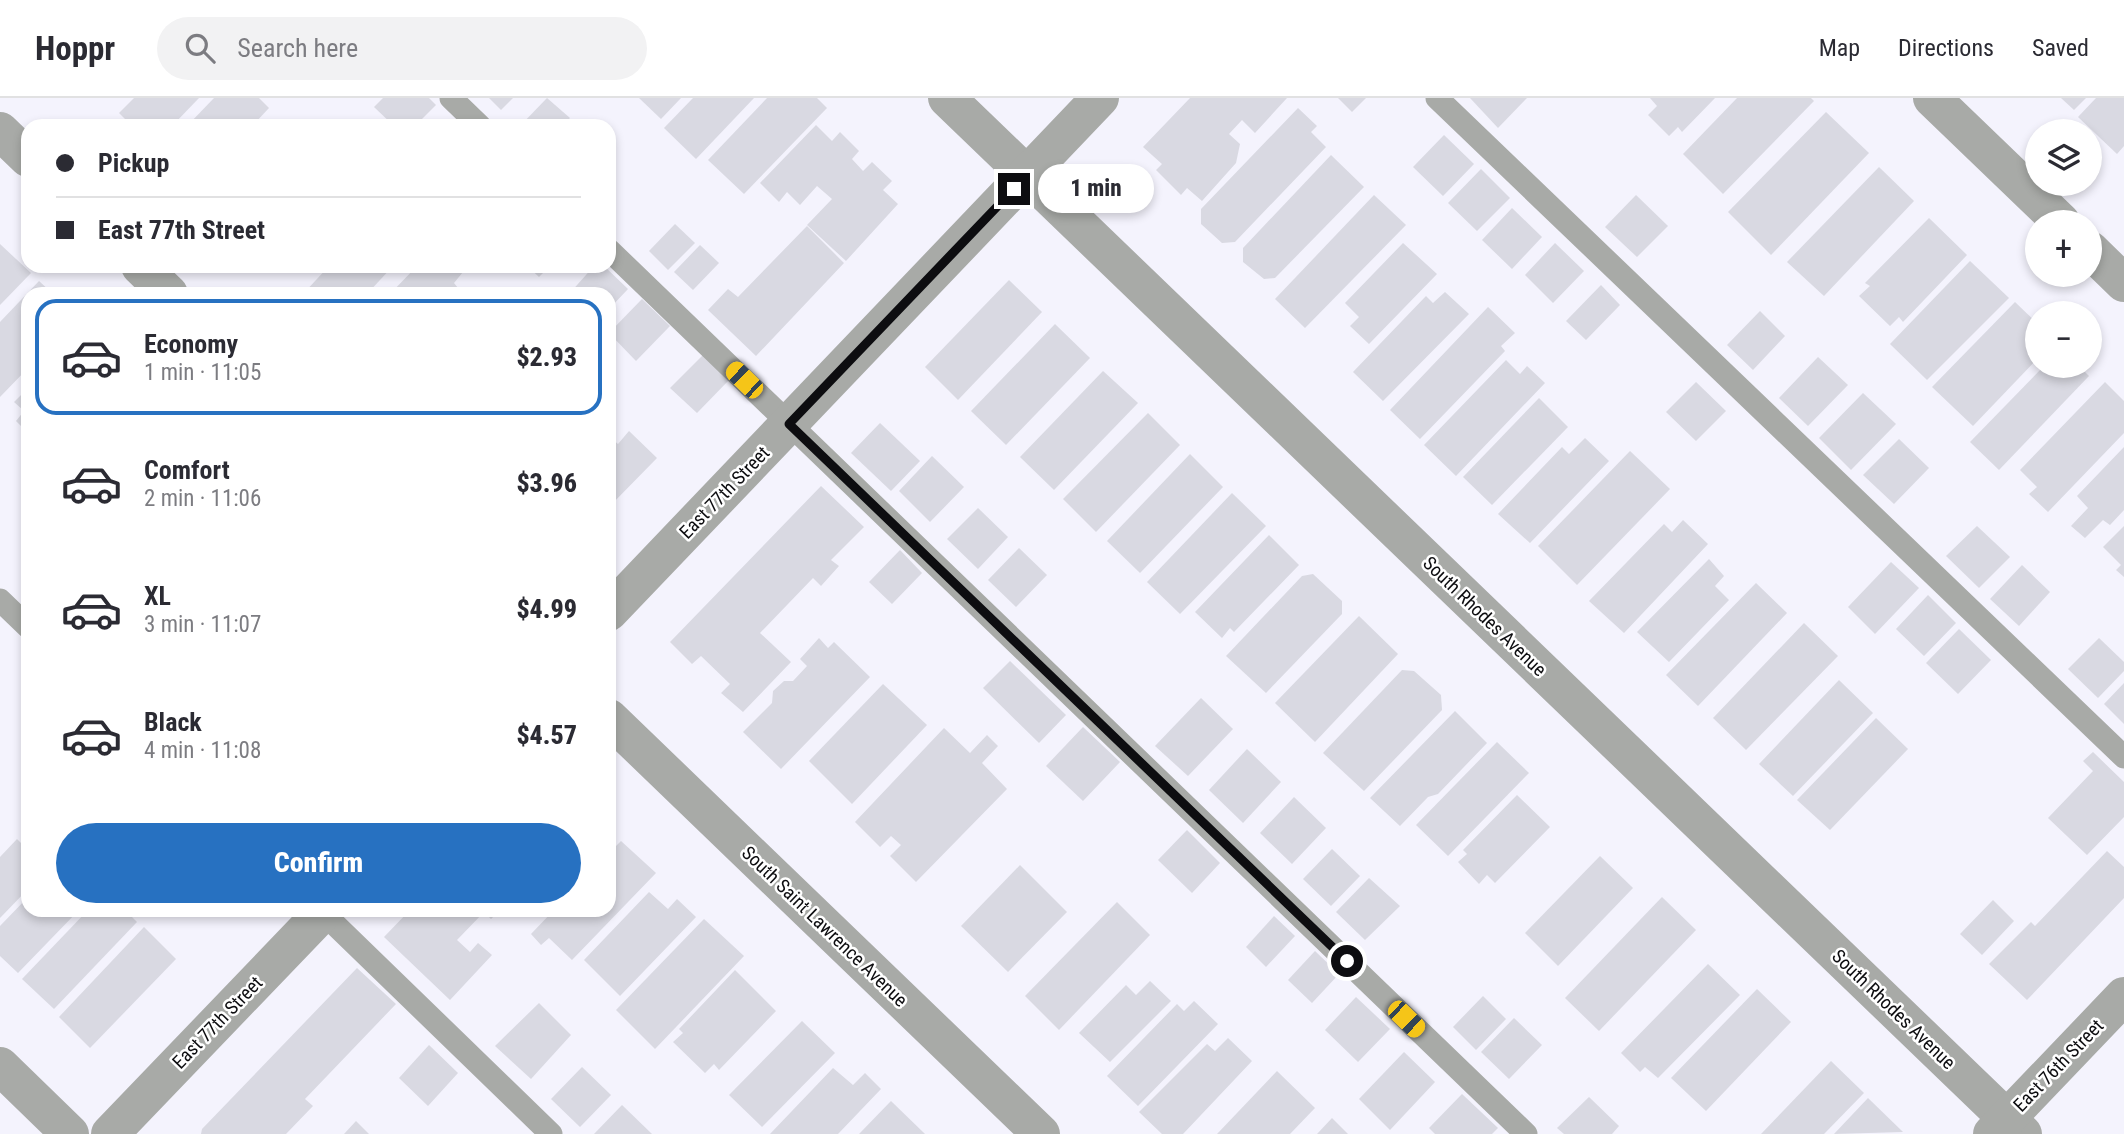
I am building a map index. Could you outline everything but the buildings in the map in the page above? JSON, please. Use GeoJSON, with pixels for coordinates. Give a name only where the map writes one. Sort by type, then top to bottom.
{"type":"FeatureCollection","features":[{"type":"Feature","properties":{"kind":"street","name":"South Rhodes Avenue"},"geometry":{"type":"LineString","coordinates":[[947,98],[2007,1129]]}},
{"type":"Feature","properties":{"kind":"street","name":"East 77th Street"},"geometry":{"type":"LineString","coordinates":[[616,605],[1100,98]]}},
{"type":"Feature","properties":{"kind":"street"},"geometry":{"type":"LineString","coordinates":[[1932,98],[2049,210]]}},
{"type":"Feature","properties":{"kind":"street"},"geometry":{"type":"LineString","coordinates":[[0,131],[21,151]]}},
{"type":"Feature","properties":{"kind":"street"},"geometry":{"type":"LineString","coordinates":[[2102,262],[2124,283]]}},
{"type":"Feature","properties":{"kind":"street"},"geometry":{"type":"LineString","coordinates":[[147,273],[162,287]]}},
{"type":"Feature","properties":{"kind":"street","name":"South Saint Lawrence Avenue"},"geometry":{"type":"LineString","coordinates":[[616,725],[1041,1134]]}},
{"type":"Feature","properties":{"kind":"street","name":"East 77th Street"},"geometry":{"type":"LineString","coordinates":[[110,1134],[316,917]]}},
{"type":"Feature","properties":{"kind":"street","name":"East 76th Street"},"geometry":{"type":"LineString","coordinates":[[2007,1129],[2124,996]]}},
{"type":"Feature","properties":{"kind":"street"},"geometry":{"type":"LineString","coordinates":[[0,1066],[70,1134]]}},
{"type":"Feature","properties":{"kind":"lane"},"geometry":{"type":"LineString","coordinates":[[451,98],[473,119]]}},
{"type":"Feature","properties":{"kind":"lane"},"geometry":{"type":"LineString","coordinates":[[1437,98],[2124,757]]}},
{"type":"Feature","properties":{"kind":"lane"},"geometry":{"type":"LineString","coordinates":[[616,257],[1526,1134]]}},
{"type":"Feature","properties":{"kind":"lane"},"geometry":{"type":"LineString","coordinates":[[0,600],[21,620]]}},
{"type":"Feature","properties":{"kind":"lane"},"geometry":{"type":"LineString","coordinates":[[328,917],[551,1134]]}},
{"type":"Feature","properties":{"kind":"route"},"geometry":{"type":"LineString","coordinates":[[1014,189],[789,424],[1347,961]]}}]}
